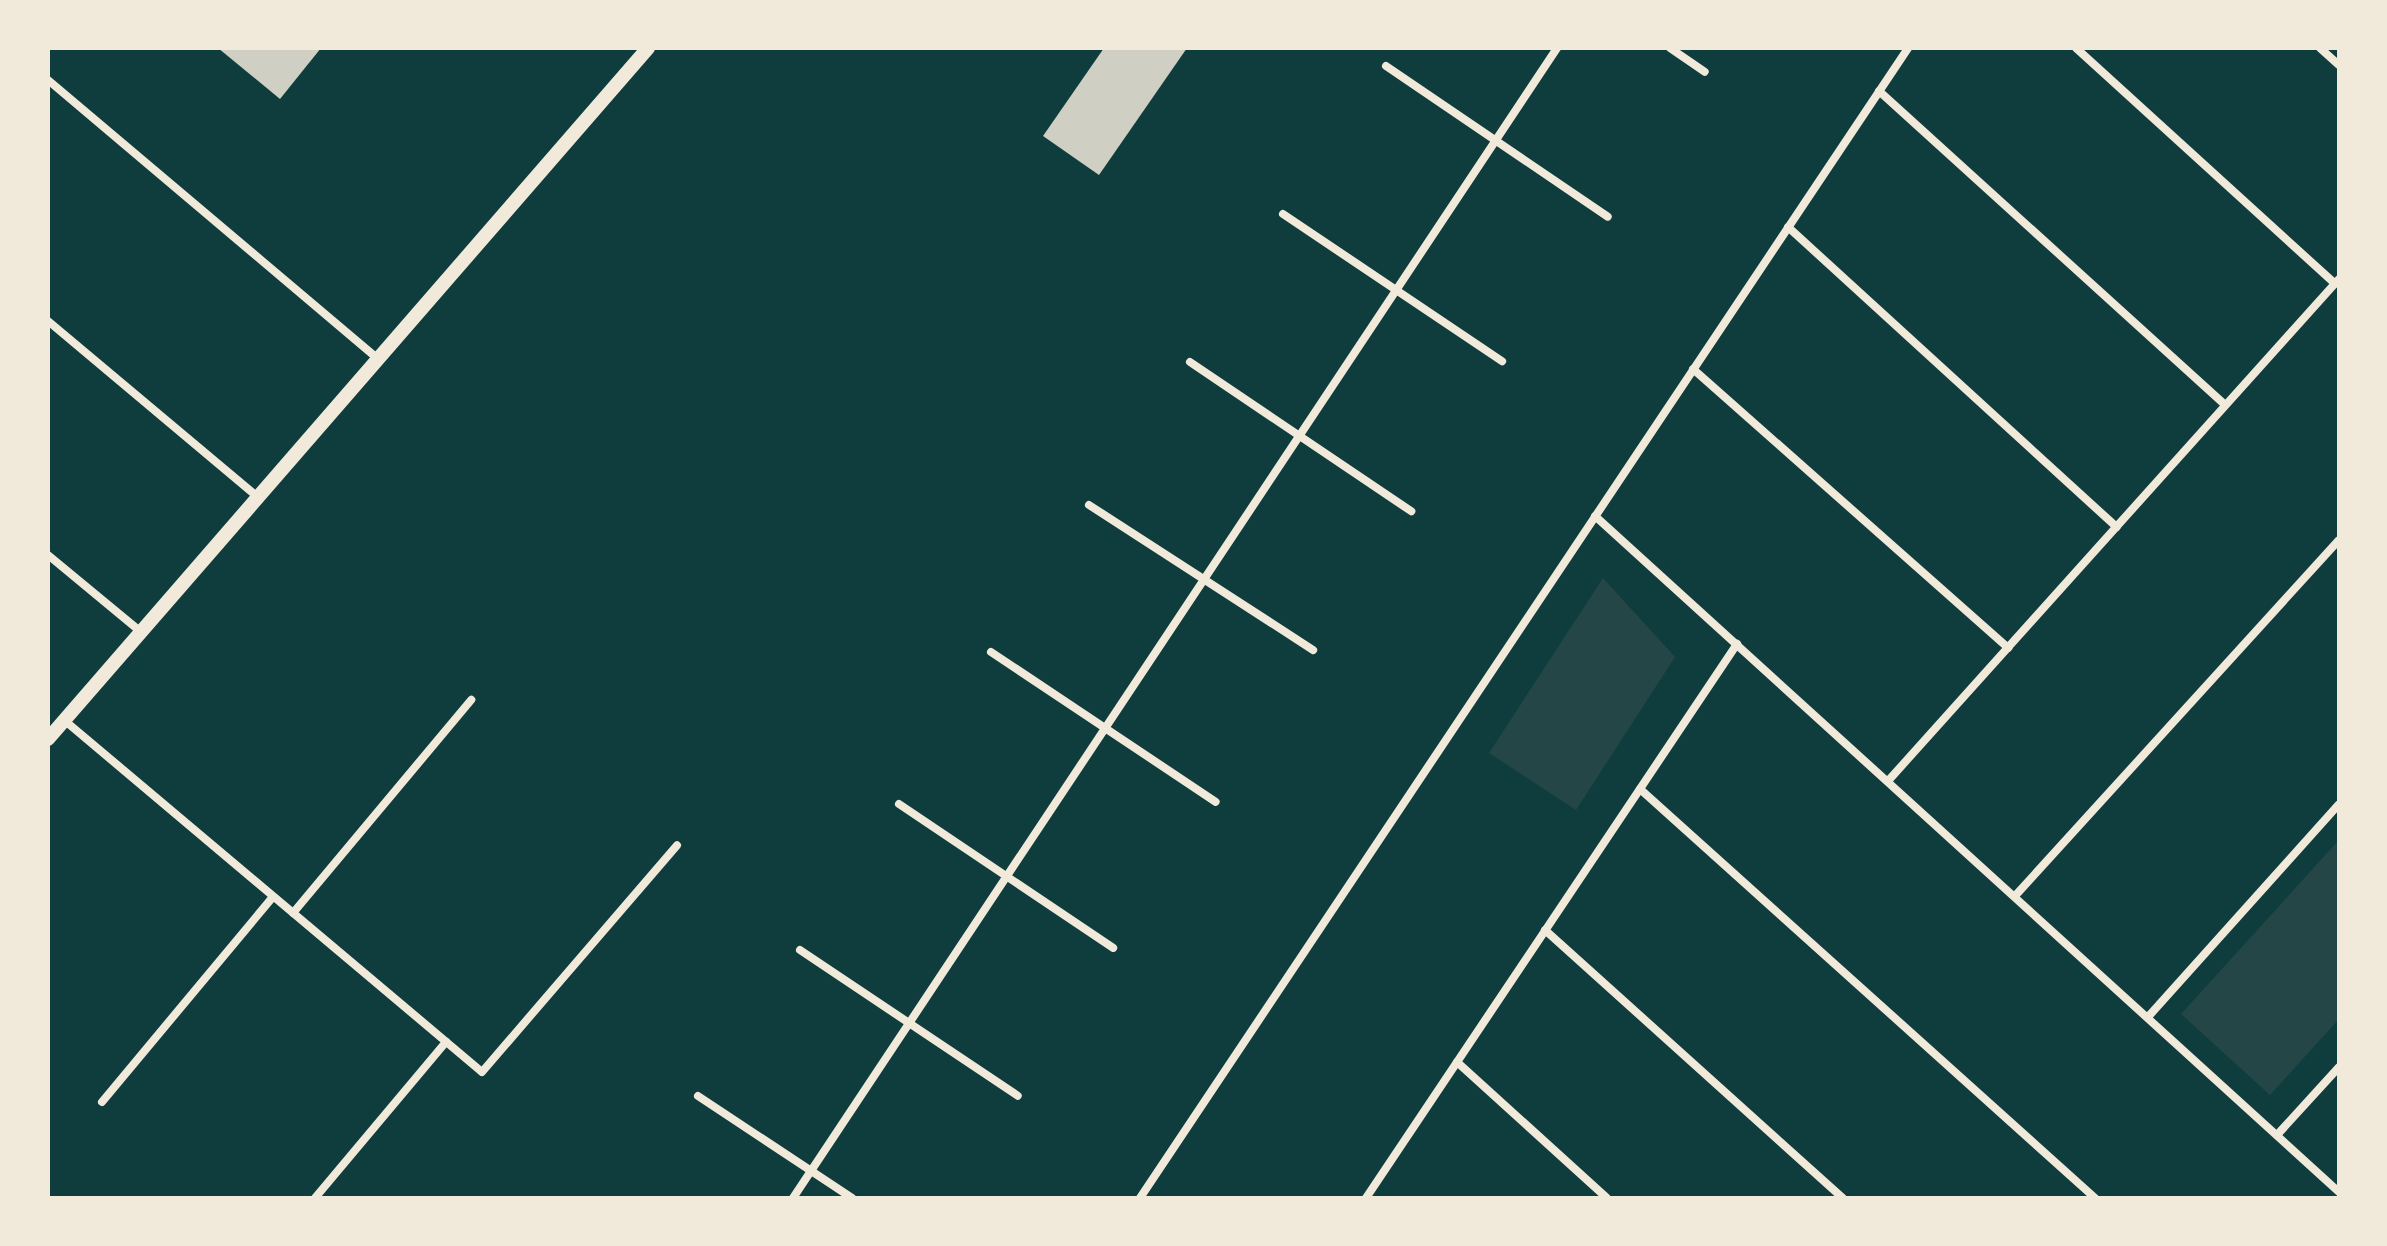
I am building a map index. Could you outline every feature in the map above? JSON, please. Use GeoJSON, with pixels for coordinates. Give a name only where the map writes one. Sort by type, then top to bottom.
{"type":"FeatureCollection","features":[{"type":"Feature","properties":{"kind":"street"},"geometry":{"type":"LineString","coordinates":[[48,739],[648,48]]}},
{"type":"Feature","properties":{"kind":"street"},"geometry":{"type":"LineString","coordinates":[[793,1198],[1557,48]]}},
{"type":"Feature","properties":{"kind":"street"},"geometry":{"type":"LineString","coordinates":[[1670,48],[1705,72]]}},
{"type":"Feature","properties":{"kind":"street"},"geometry":{"type":"LineString","coordinates":[[1140,1198],[1908,48]]}},
{"type":"Feature","properties":{"kind":"street"},"geometry":{"type":"LineString","coordinates":[[1888,781],[2337,282],[2076,48]]}},
{"type":"Feature","properties":{"kind":"street"},"geometry":{"type":"LineString","coordinates":[[2320,48],[2339,65]]}},
{"type":"Feature","properties":{"kind":"street"},"geometry":{"type":"LineString","coordinates":[[1386,66],[1608,217]]}},
{"type":"Feature","properties":{"kind":"street"},"geometry":{"type":"LineString","coordinates":[[48,80],[378,359]]}},
{"type":"Feature","properties":{"kind":"street"},"geometry":{"type":"LineString","coordinates":[[1879,91],[2225,405]]}},
{"type":"Feature","properties":{"kind":"street"},"geometry":{"type":"LineString","coordinates":[[1283,214],[1502,361]]}},
{"type":"Feature","properties":{"kind":"street"},"geometry":{"type":"LineString","coordinates":[[1788,227],[2117,527]]}},
{"type":"Feature","properties":{"kind":"street"},"geometry":{"type":"LineString","coordinates":[[48,321],[258,497]]}},
{"type":"Feature","properties":{"kind":"street"},"geometry":{"type":"LineString","coordinates":[[1190,362],[1411,511]]}},
{"type":"Feature","properties":{"kind":"street"},"geometry":{"type":"LineString","coordinates":[[1693,369],[2008,648]]}},
{"type":"Feature","properties":{"kind":"street"},"geometry":{"type":"LineString","coordinates":[[1089,505],[1313,650]]}},
{"type":"Feature","properties":{"kind":"street"},"geometry":{"type":"LineString","coordinates":[[1595,516],[2339,1192]]}},
{"type":"Feature","properties":{"kind":"street"},"geometry":{"type":"LineString","coordinates":[[2015,896],[2339,540]]}},
{"type":"Feature","properties":{"kind":"street"},"geometry":{"type":"LineString","coordinates":[[48,555],[141,632]]}},
{"type":"Feature","properties":{"kind":"street"},"geometry":{"type":"LineString","coordinates":[[1366,1198],[1737,644]]}},
{"type":"Feature","properties":{"kind":"street"},"geometry":{"type":"LineString","coordinates":[[991,652],[1216,802]]}},
{"type":"Feature","properties":{"kind":"street"},"geometry":{"type":"LineString","coordinates":[[293,913],[471,700]]}},
{"type":"Feature","properties":{"kind":"street"},"geometry":{"type":"LineString","coordinates":[[64,720],[482,1072],[677,845]]}},
{"type":"Feature","properties":{"kind":"street"},"geometry":{"type":"LineString","coordinates":[[1640,789],[2095,1198]]}},
{"type":"Feature","properties":{"kind":"street"},"geometry":{"type":"LineString","coordinates":[[899,804],[1113,948]]}},
{"type":"Feature","properties":{"kind":"street"},"geometry":{"type":"LineString","coordinates":[[2148,1017],[2339,804]]}},
{"type":"Feature","properties":{"kind":"street"},"geometry":{"type":"LineString","coordinates":[[102,1102],[273,897]]}},
{"type":"Feature","properties":{"kind":"street"},"geometry":{"type":"LineString","coordinates":[[1545,930],[1843,1198]]}},
{"type":"Feature","properties":{"kind":"street"},"geometry":{"type":"LineString","coordinates":[[800,950],[1018,1096]]}},
{"type":"Feature","properties":{"kind":"street"},"geometry":{"type":"LineString","coordinates":[[315,1198],[446,1042]]}},
{"type":"Feature","properties":{"kind":"street"},"geometry":{"type":"LineString","coordinates":[[1457,1062],[1607,1198]]}},
{"type":"Feature","properties":{"kind":"street"},"geometry":{"type":"LineString","coordinates":[[2277,1135],[2339,1067]]}},
{"type":"Feature","properties":{"kind":"street"},"geometry":{"type":"LineString","coordinates":[[698,1096],[852,1198]]}},
{"type":"Feature","properties":{"kind":"shaded area"},"geometry":{"type":"Polygon","coordinates":[[[1603,578],[1675,657],[1576,810],[1489,753],[1603,578]]]}},
{"type":"Feature","properties":{"kind":"shaded area"},"geometry":{"type":"Polygon","coordinates":[[[2339,840],[2339,1019],[2270,1095],[2181,1014],[2339,840]]]}},
{"type":"Feature","properties":{"kind":"building"},"geometry":{"type":"Polygon","coordinates":[[[218,48],[321,48],[280,99],[218,48]]]}},
{"type":"Feature","properties":{"kind":"building"},"geometry":{"type":"Polygon","coordinates":[[[1104,48],[1187,48],[1099,175],[1043,136],[1104,48]]]}}]}
